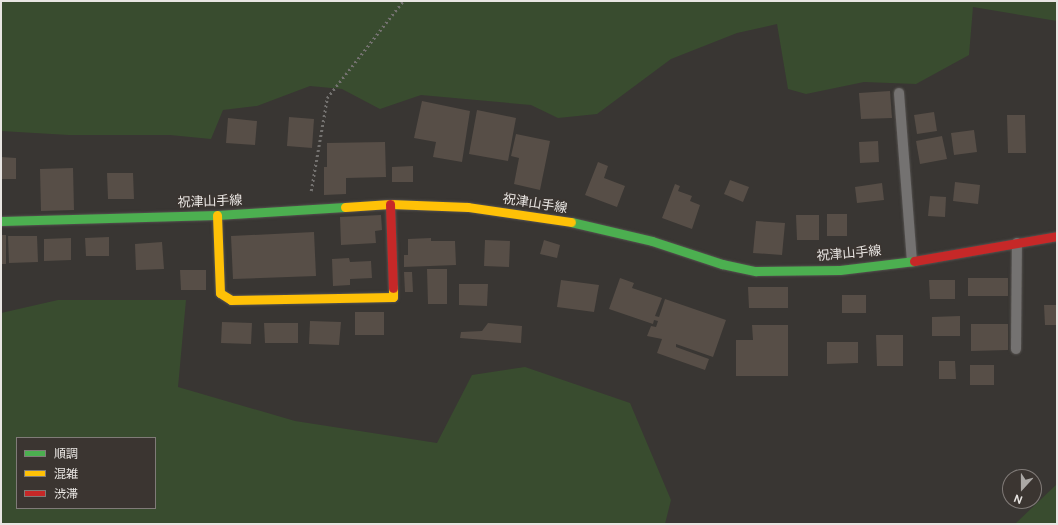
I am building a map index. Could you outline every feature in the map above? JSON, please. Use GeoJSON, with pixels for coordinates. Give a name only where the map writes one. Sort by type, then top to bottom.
{"type":"FeatureCollection","features":[{"type":"Feature","properties":{"kind":"street","name":"祝津山手線"},"geometry":{"type":"LineString","coordinates":[[1,221],[217,215],[307,211],[390,204],[468,207],[572,222],[652,241],[722,264],[756,271],[840,270],[912,261],[1057,236]]}},
{"type":"Feature","properties":{"kind":"street"},"geometry":{"type":"LineString","coordinates":[[217,215],[220,293],[231,300],[393,297],[390,204]]}},
{"type":"Feature","properties":{"kind":"lane"},"geometry":{"type":"LineString","coordinates":[[899,93],[912,261]]}},
{"type":"Feature","properties":{"kind":"lane"},"geometry":{"type":"LineString","coordinates":[[1016,349],[1017,243]]}},
{"type":"Feature","properties":{"kind":"path"},"geometry":{"type":"LineString","coordinates":[[307,211],[327,98],[403,1]]}},
{"type":"Feature","properties":{"kind":"green space"},"geometry":{"type":"Polygon","coordinates":[[[1,1],[1057,1],[1057,21],[973,7],[969,55],[916,84],[864,82],[806,94],[788,89],[777,24],[737,33],[671,59],[597,114],[558,118],[531,105],[421,95],[380,109],[342,89],[310,86],[257,106],[223,110],[211,139],[170,135],[69,135],[1,131],[1,1]]]}},
{"type":"Feature","properties":{"kind":"green space"},"geometry":{"type":"Polygon","coordinates":[[[58,300],[186,300],[178,387],[295,421],[437,443],[472,375],[525,367],[630,403],[671,500],[665,524],[1,524],[1,313],[58,300]]]}},
{"type":"Feature","properties":{"kind":"green space"},"geometry":{"type":"Polygon","coordinates":[[[1057,484],[1057,524],[1016,524],[1031,509],[1042,509],[1042,498],[1057,484]]]}},
{"type":"Feature","properties":{"kind":"building"},"geometry":{"type":"Polygon","coordinates":[[[890,91],[892,118],[861,119],[859,93],[890,91]]]}},
{"type":"Feature","properties":{"kind":"building"},"geometry":{"type":"Polygon","coordinates":[[[422,101],[470,111],[462,162],[433,157],[436,142],[414,138],[422,101]]]}},
{"type":"Feature","properties":{"kind":"building"},"geometry":{"type":"Polygon","coordinates":[[[477,110],[516,118],[508,161],[469,154],[477,110]]]}},
{"type":"Feature","properties":{"kind":"building"},"geometry":{"type":"Polygon","coordinates":[[[934,112],[937,131],[917,134],[914,115],[934,112]]]}},
{"type":"Feature","properties":{"kind":"building"},"geometry":{"type":"Polygon","coordinates":[[[1007,115],[1025,115],[1026,153],[1008,153],[1007,115]]]}},
{"type":"Feature","properties":{"kind":"building"},"geometry":{"type":"Polygon","coordinates":[[[289,117],[314,119],[312,148],[287,146],[289,117]]]}},
{"type":"Feature","properties":{"kind":"building"},"geometry":{"type":"Polygon","coordinates":[[[228,118],[257,121],[255,145],[226,143],[228,118]]]}},
{"type":"Feature","properties":{"kind":"building"},"geometry":{"type":"Polygon","coordinates":[[[974,130],[977,152],[954,155],[951,133],[974,130]]]}},
{"type":"Feature","properties":{"kind":"building"},"geometry":{"type":"Polygon","coordinates":[[[516,134],[550,141],[540,190],[514,184],[519,158],[511,156],[516,134]]]}},
{"type":"Feature","properties":{"kind":"building"},"geometry":{"type":"Polygon","coordinates":[[[942,136],[947,159],[920,164],[916,141],[942,136]]]}},
{"type":"Feature","properties":{"kind":"building"},"geometry":{"type":"Polygon","coordinates":[[[878,141],[879,162],[860,163],[859,142],[878,141]]]}},
{"type":"Feature","properties":{"kind":"building"},"geometry":{"type":"Polygon","coordinates":[[[385,142],[386,177],[346,178],[346,194],[324,195],[324,167],[327,167],[327,143],[385,142]]]}},
{"type":"Feature","properties":{"kind":"building"},"geometry":{"type":"Polygon","coordinates":[[[1,157],[16,158],[16,179],[1,179],[1,157]]]}},
{"type":"Feature","properties":{"kind":"building"},"geometry":{"type":"Polygon","coordinates":[[[598,162],[608,166],[604,178],[625,186],[617,207],[585,195],[598,162]]]}},
{"type":"Feature","properties":{"kind":"building"},"geometry":{"type":"Polygon","coordinates":[[[413,166],[413,182],[392,182],[392,167],[413,166]]]}},
{"type":"Feature","properties":{"kind":"building"},"geometry":{"type":"Polygon","coordinates":[[[73,168],[74,210],[41,211],[40,169],[73,168]]]}},
{"type":"Feature","properties":{"kind":"building"},"geometry":{"type":"Polygon","coordinates":[[[107,173],[133,173],[134,199],[108,199],[107,173]]]}},
{"type":"Feature","properties":{"kind":"building"},"geometry":{"type":"Polygon","coordinates":[[[730,180],[749,187],[743,202],[724,194],[730,180]]]}},
{"type":"Feature","properties":{"kind":"building"},"geometry":{"type":"Polygon","coordinates":[[[955,182],[980,185],[978,204],[953,201],[955,182]]]}},
{"type":"Feature","properties":{"kind":"building"},"geometry":{"type":"Polygon","coordinates":[[[882,183],[884,200],[857,203],[855,187],[882,183]]]}},
{"type":"Feature","properties":{"kind":"building"},"geometry":{"type":"Polygon","coordinates":[[[675,184],[680,186],[678,191],[692,196],[690,201],[700,205],[692,229],[662,218],[675,184]]]}},
{"type":"Feature","properties":{"kind":"building"},"geometry":{"type":"Polygon","coordinates":[[[930,196],[946,197],[945,217],[928,216],[930,196]]]}},
{"type":"Feature","properties":{"kind":"building"},"geometry":{"type":"Polygon","coordinates":[[[827,214],[847,214],[847,236],[827,236],[827,214]]]}},
{"type":"Feature","properties":{"kind":"building"},"geometry":{"type":"Polygon","coordinates":[[[381,215],[382,230],[375,231],[376,243],[341,245],[340,217],[381,215]]]}},
{"type":"Feature","properties":{"kind":"building"},"geometry":{"type":"Polygon","coordinates":[[[796,215],[819,215],[819,240],[797,240],[796,215]]]}},
{"type":"Feature","properties":{"kind":"building"},"geometry":{"type":"Polygon","coordinates":[[[756,221],[785,223],[782,255],[753,253],[756,221]]]}},
{"type":"Feature","properties":{"kind":"building"},"geometry":{"type":"Polygon","coordinates":[[[314,232],[316,276],[233,279],[231,236],[314,232]]]}},
{"type":"Feature","properties":{"kind":"building"},"geometry":{"type":"Polygon","coordinates":[[[1,235],[6,235],[6,264],[1,264],[1,235]]]}},
{"type":"Feature","properties":{"kind":"building"},"geometry":{"type":"Polygon","coordinates":[[[8,236],[37,236],[38,262],[9,263],[8,236]]]}},
{"type":"Feature","properties":{"kind":"building"},"geometry":{"type":"Polygon","coordinates":[[[109,237],[109,256],[86,256],[85,238],[109,237]]]}},
{"type":"Feature","properties":{"kind":"building"},"geometry":{"type":"Polygon","coordinates":[[[71,238],[71,260],[44,261],[44,239],[71,238]]]}},
{"type":"Feature","properties":{"kind":"building"},"geometry":{"type":"Polygon","coordinates":[[[431,238],[431,241],[455,241],[456,265],[404,267],[404,255],[408,255],[408,239],[431,238]]]}},
{"type":"Feature","properties":{"kind":"building"},"geometry":{"type":"Polygon","coordinates":[[[485,240],[510,241],[509,267],[484,266],[485,240]]]}},
{"type":"Feature","properties":{"kind":"building"},"geometry":{"type":"Polygon","coordinates":[[[544,240],[560,245],[557,258],[540,254],[544,240]]]}},
{"type":"Feature","properties":{"kind":"building"},"geometry":{"type":"Polygon","coordinates":[[[162,242],[164,269],[136,270],[135,244],[162,242]]]}},
{"type":"Feature","properties":{"kind":"building"},"geometry":{"type":"Polygon","coordinates":[[[349,258],[350,262],[371,261],[372,278],[350,279],[350,285],[333,286],[332,259],[349,258]]]}},
{"type":"Feature","properties":{"kind":"building"},"geometry":{"type":"Polygon","coordinates":[[[427,269],[447,269],[447,304],[428,304],[427,269]]]}},
{"type":"Feature","properties":{"kind":"building"},"geometry":{"type":"Polygon","coordinates":[[[180,270],[206,270],[206,290],[181,290],[180,270]]]}},
{"type":"Feature","properties":{"kind":"building"},"geometry":{"type":"Polygon","coordinates":[[[404,272],[412,272],[413,292],[405,292],[404,272]]]}},
{"type":"Feature","properties":{"kind":"building"},"geometry":{"type":"Polygon","coordinates":[[[620,278],[634,283],[632,288],[662,298],[655,316],[659,317],[665,299],[726,320],[713,357],[676,344],[676,347],[709,359],[705,370],[657,353],[662,339],[647,336],[651,326],[656,327],[658,321],[654,320],[653,324],[609,309],[620,278]]]}},
{"type":"Feature","properties":{"kind":"building"},"geometry":{"type":"Polygon","coordinates":[[[968,278],[1008,278],[1008,296],[968,296],[968,278]]]}},
{"type":"Feature","properties":{"kind":"building"},"geometry":{"type":"Polygon","coordinates":[[[561,280],[599,285],[594,312],[557,307],[561,280]]]}},
{"type":"Feature","properties":{"kind":"building"},"geometry":{"type":"Polygon","coordinates":[[[929,280],[955,280],[955,299],[930,299],[929,280]]]}},
{"type":"Feature","properties":{"kind":"building"},"geometry":{"type":"Polygon","coordinates":[[[459,284],[488,284],[487,306],[459,305],[459,284]]]}},
{"type":"Feature","properties":{"kind":"building"},"geometry":{"type":"Polygon","coordinates":[[[748,287],[788,287],[788,308],[749,308],[748,287]]]}},
{"type":"Feature","properties":{"kind":"building"},"geometry":{"type":"Polygon","coordinates":[[[842,295],[866,295],[866,313],[842,313],[842,295]]]}},
{"type":"Feature","properties":{"kind":"building"},"geometry":{"type":"Polygon","coordinates":[[[1044,305],[1057,305],[1057,325],[1045,325],[1044,305]]]}},
{"type":"Feature","properties":{"kind":"building"},"geometry":{"type":"Polygon","coordinates":[[[355,312],[384,312],[384,335],[355,335],[355,312]]]}},
{"type":"Feature","properties":{"kind":"building"},"geometry":{"type":"Polygon","coordinates":[[[960,316],[960,336],[932,336],[932,317],[960,316]]]}},
{"type":"Feature","properties":{"kind":"building"},"geometry":{"type":"Polygon","coordinates":[[[310,321],[341,322],[339,345],[309,344],[310,321]]]}},
{"type":"Feature","properties":{"kind":"building"},"geometry":{"type":"Polygon","coordinates":[[[222,322],[252,323],[251,344],[221,343],[222,322]]]}},
{"type":"Feature","properties":{"kind":"building"},"geometry":{"type":"Polygon","coordinates":[[[264,323],[298,323],[298,343],[265,343],[264,323]]]}},
{"type":"Feature","properties":{"kind":"building"},"geometry":{"type":"Polygon","coordinates":[[[488,323],[522,326],[521,343],[460,338],[461,332],[482,331],[488,323]]]}},
{"type":"Feature","properties":{"kind":"building"},"geometry":{"type":"Polygon","coordinates":[[[971,324],[1008,324],[1008,350],[971,351],[971,324]]]}},
{"type":"Feature","properties":{"kind":"building"},"geometry":{"type":"Polygon","coordinates":[[[752,325],[788,325],[788,376],[736,376],[736,340],[753,340],[752,325]]]}},
{"type":"Feature","properties":{"kind":"building"},"geometry":{"type":"Polygon","coordinates":[[[876,335],[903,335],[903,366],[877,366],[876,335]]]}},
{"type":"Feature","properties":{"kind":"building"},"geometry":{"type":"Polygon","coordinates":[[[827,342],[858,342],[858,363],[827,364],[827,342]]]}},
{"type":"Feature","properties":{"kind":"building"},"geometry":{"type":"Polygon","coordinates":[[[939,361],[955,361],[956,379],[939,379],[939,361]]]}},
{"type":"Feature","properties":{"kind":"building"},"geometry":{"type":"Polygon","coordinates":[[[970,365],[994,365],[994,385],[970,385],[970,365]]]}},
{"type":"Feature","properties":{"kind":"traffic: fast"},"geometry":{"type":"LineString","coordinates":[[1,221],[217,215],[345,207]]}},
{"type":"Feature","properties":{"kind":"traffic: fast"},"geometry":{"type":"LineString","coordinates":[[571,222],[652,241],[722,264],[756,271],[840,270],[914,261]]}},
{"type":"Feature","properties":{"kind":"traffic: slow"},"geometry":{"type":"LineString","coordinates":[[345,207],[390,204],[468,207],[571,222]]}},
{"type":"Feature","properties":{"kind":"traffic: slow"},"geometry":{"type":"LineString","coordinates":[[217,215],[220,293],[231,300],[393,297],[393,288]]}},
{"type":"Feature","properties":{"kind":"traffic: jam"},"geometry":{"type":"LineString","coordinates":[[390,204],[393,288]]}},
{"type":"Feature","properties":{"kind":"traffic: jam"},"geometry":{"type":"LineString","coordinates":[[914,261],[1057,236]]}}]}
